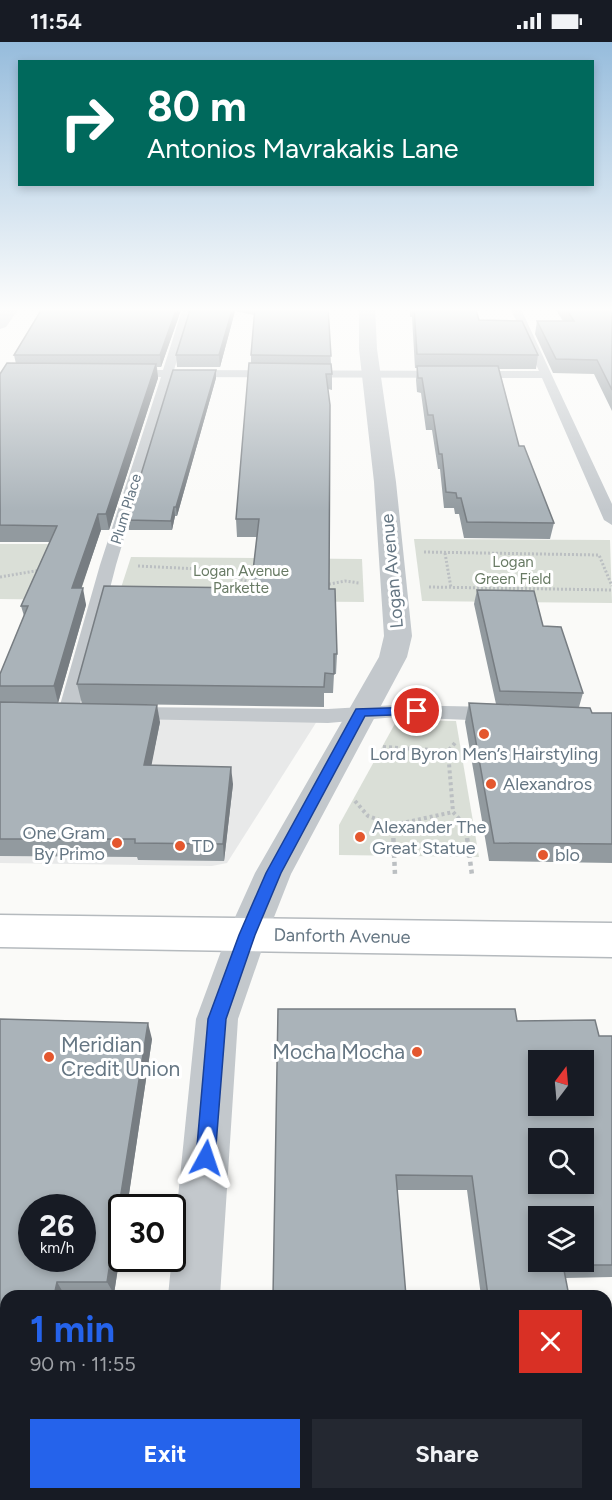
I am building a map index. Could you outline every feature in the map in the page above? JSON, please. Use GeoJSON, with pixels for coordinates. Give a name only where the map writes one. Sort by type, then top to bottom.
{"type":"FeatureCollection","features":[{"type":"Feature","properties":{"kind":"main road","name":"Danforth Avenue"},"geometry":{"type":"LineString","coordinates":[[0,931],[612,940]]}},
{"type":"Feature","properties":{"kind":"street","name":"Logan Avenue"},"geometry":{"type":"LineString","coordinates":[[194,1290],[217,1019],[247,935],[273,873],[393,657],[398,636],[385,482],[371,375]]}},
{"type":"Feature","properties":{"kind":"lane","name":"Plum Place"},"geometry":{"type":"LineString","coordinates":[[68,712],[108,565],[167,375]]}},
{"type":"Feature","properties":{"kind":"lane"},"geometry":{"type":"LineString","coordinates":[[545,375],[612,520]]}},
{"type":"Feature","properties":{"kind":"lane"},"geometry":{"type":"LineString","coordinates":[[45,712],[92,712]]}},
{"type":"Feature","properties":{"kind":"lane"},"geometry":{"type":"LineString","coordinates":[[115,713],[328,716],[361,712],[517,715]]}},
{"type":"Feature","properties":{"kind":"path"},"geometry":{"type":"LineString","coordinates":[[423,552],[599,555],[612,588],[428,587]]}},
{"type":"Feature","properties":{"kind":"path"},"geometry":{"type":"LineString","coordinates":[[445,552],[451,588]]}},
{"type":"Feature","properties":{"kind":"path"},"geometry":{"type":"LineString","coordinates":[[128,565],[198,569],[258,584]]}},
{"type":"Feature","properties":{"kind":"path"},"geometry":{"type":"LineString","coordinates":[[0,577],[48,569]]}},
{"type":"Feature","properties":{"kind":"path"},"geometry":{"type":"LineString","coordinates":[[323,585],[345,581],[367,584]]}},
{"type":"Feature","properties":{"kind":"path"},"geometry":{"type":"LineString","coordinates":[[458,713],[459,737],[448,751],[453,812],[465,825],[472,875]]}},
{"type":"Feature","properties":{"kind":"path"},"geometry":{"type":"LineString","coordinates":[[377,747],[448,751]]}},
{"type":"Feature","properties":{"kind":"path"},"geometry":{"type":"LineString","coordinates":[[350,796],[368,816],[393,825],[453,812]]}},
{"type":"Feature","properties":{"kind":"path"},"geometry":{"type":"LineString","coordinates":[[393,825],[395,875]]}},
{"type":"Feature","properties":{"kind":"shaded area"},"geometry":{"type":"Polygon","coordinates":[[[0,716],[319,718],[227,863],[212,866],[0,863],[0,716]]]}},
{"type":"Feature","properties":{"kind":"green space","name":"Logan Green Field"},"geometry":{"type":"Polygon","coordinates":[[[414,539],[610,540],[612,603],[422,601],[414,539]]]}},
{"type":"Feature","properties":{"kind":"green space"},"geometry":{"type":"Polygon","coordinates":[[[0,544],[96,544],[78,600],[0,599],[0,544]]]}},
{"type":"Feature","properties":{"kind":"green space","name":"Logan Avenue Parkette"},"geometry":{"type":"Polygon","coordinates":[[[131,557],[362,559],[364,602],[117,600],[131,557]]]}},
{"type":"Feature","properties":{"kind":"green space"},"geometry":{"type":"Polygon","coordinates":[[[397,720],[456,721],[479,857],[339,855],[339,825],[397,720]]]}},
{"type":"Feature","properties":{"kind":"building"},"geometry":{"type":"Polygon","coordinates":[[[0,375],[152,375],[106,514],[98,514],[72,588],[83,588],[54,686],[0,686],[0,674],[28,606],[21,606],[57,526],[0,525],[0,375]]]}},
{"type":"Feature","properties":{"kind":"building"},"geometry":{"type":"Polygon","coordinates":[[[171,375],[215,375],[171,521],[127,520],[171,375]]]}},
{"type":"Feature","properties":{"kind":"building"},"geometry":{"type":"Polygon","coordinates":[[[248,375],[326,375],[330,405],[329,589],[335,589],[337,654],[334,654],[334,674],[325,673],[324,687],[77,684],[104,586],[251,588],[259,519],[236,519],[248,375]]]}},
{"type":"Feature","properties":{"kind":"building"},"geometry":{"type":"Polygon","coordinates":[[[418,375],[500,375],[519,446],[524,446],[554,523],[467,522],[461,498],[457,498],[456,493],[446,492],[442,454],[439,454],[433,415],[428,415],[422,378],[418,378],[418,375]]]}},
{"type":"Feature","properties":{"kind":"building"},"geometry":{"type":"Polygon","coordinates":[[[605,375],[612,375],[612,390],[605,375]]]}},
{"type":"Feature","properties":{"kind":"building"},"geometry":{"type":"Polygon","coordinates":[[[477,590],[534,591],[543,626],[561,627],[583,693],[500,691],[477,590]]]}},
{"type":"Feature","properties":{"kind":"building"},"geometry":{"type":"Polygon","coordinates":[[[0,702],[157,705],[144,765],[231,767],[223,844],[135,843],[135,839],[0,839],[0,702]]]}},
{"type":"Feature","properties":{"kind":"building"},"geometry":{"type":"Polygon","coordinates":[[[469,703],[590,708],[592,713],[612,713],[612,844],[494,843],[469,703]]]}},
{"type":"Feature","properties":{"kind":"building"},"geometry":{"type":"Polygon","coordinates":[[[278,1009],[515,1009],[517,1021],[595,1020],[599,1036],[612,1036],[612,1265],[594,1265],[594,1206],[528,1206],[528,1272],[564,1272],[568,1290],[487,1290],[472,1176],[396,1175],[406,1290],[273,1290],[278,1009]]]}},
{"type":"Feature","properties":{"kind":"building"},"geometry":{"type":"Polygon","coordinates":[[[0,1019],[148,1023],[121,1194],[108,1194],[107,1282],[57,1282],[55,1290],[0,1290],[0,1019]]]}},
{"type":"Feature","properties":{"kind":"place","name":"Lord Byron Men’s Hairstyling"},"geometry":{"type":"Point","coordinates":[484,734]}},
{"type":"Feature","properties":{"kind":"place","name":"Alexandros"},"geometry":{"type":"Point","coordinates":[491,784]}},
{"type":"Feature","properties":{"kind":"place","name":"Alexander The Great Statue"},"geometry":{"type":"Point","coordinates":[360,837]}},
{"type":"Feature","properties":{"kind":"place","name":"One Gram By Primo"},"geometry":{"type":"Point","coordinates":[117,843]}},
{"type":"Feature","properties":{"kind":"place","name":"TD"},"geometry":{"type":"Point","coordinates":[180,846]}},
{"type":"Feature","properties":{"kind":"place","name":"blo"},"geometry":{"type":"Point","coordinates":[543,855]}},
{"type":"Feature","properties":{"kind":"place","name":"Mocha Mocha"},"geometry":{"type":"Point","coordinates":[417,1052]}},
{"type":"Feature","properties":{"kind":"place","name":"Meridian Credit Union"},"geometry":{"type":"Point","coordinates":[49,1057]}},
{"type":"Feature","properties":{"kind":"route"},"geometry":{"type":"LineString","coordinates":[[206,1158],[217,1019],[247,935],[273,873],[361,712],[417,711]]}}]}
